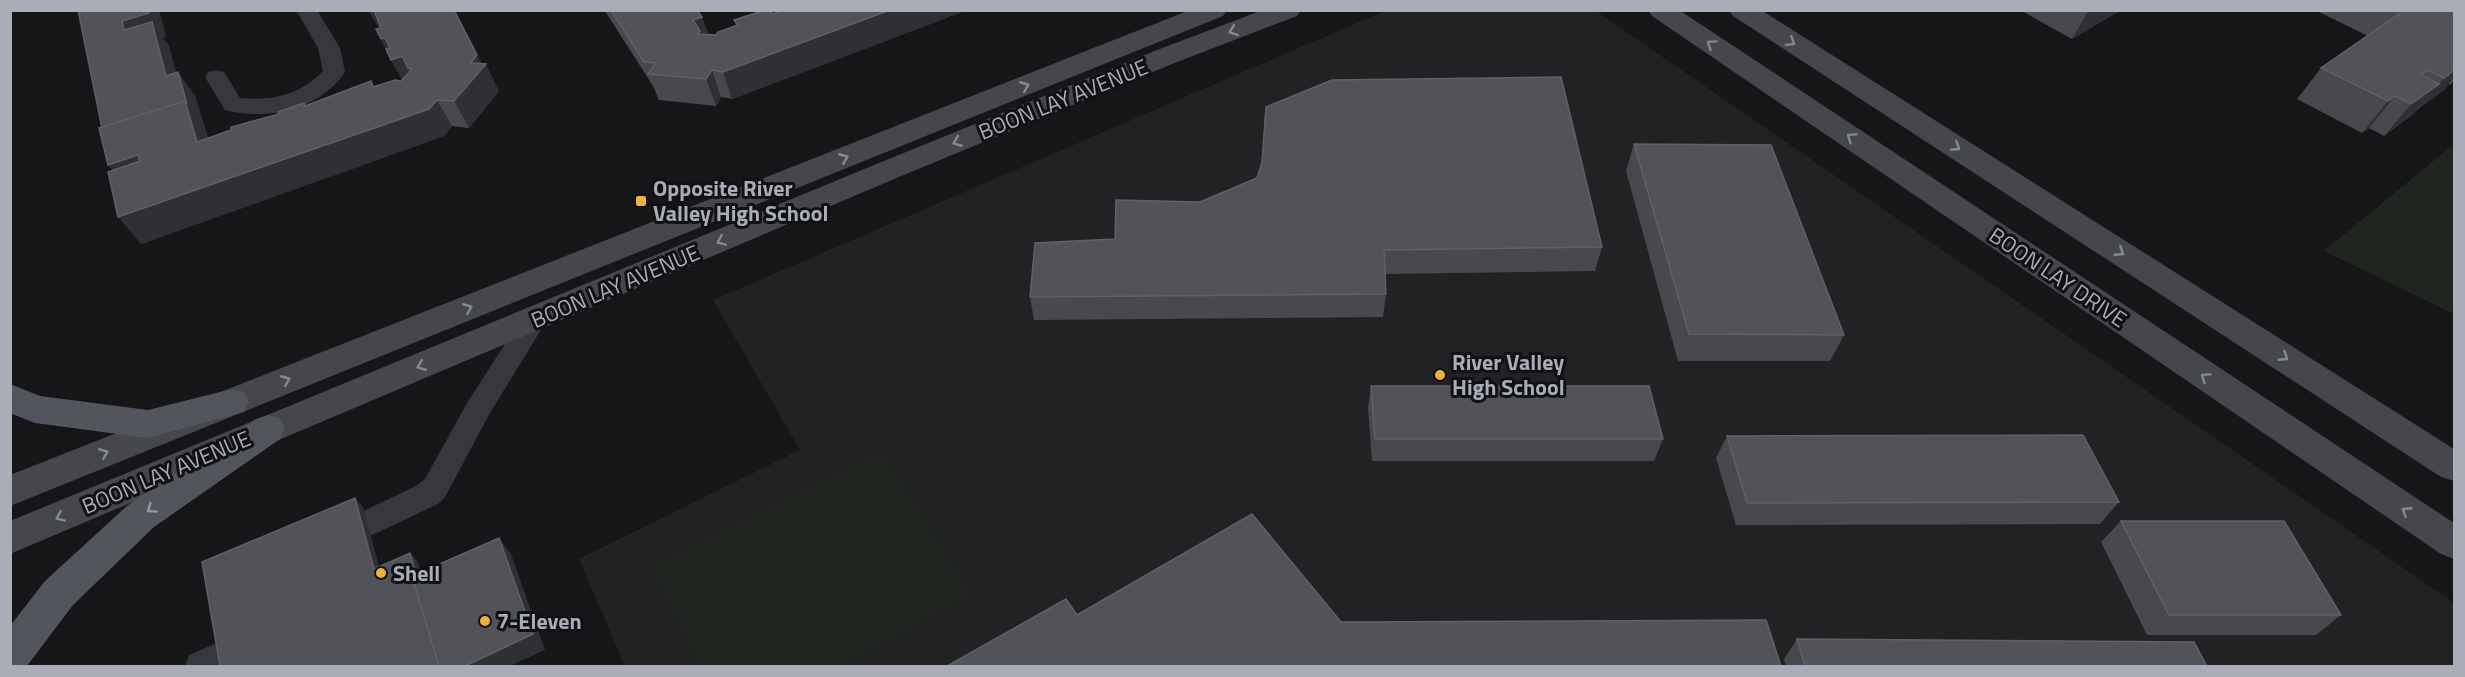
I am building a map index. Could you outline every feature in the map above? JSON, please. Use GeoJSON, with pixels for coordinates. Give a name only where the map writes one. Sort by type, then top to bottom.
{"type":"FeatureCollection","features":[{"type":"Feature","properties":{"kind":"main road"},"geometry":{"type":"LineString","coordinates":[[10,397],[35,409],[148,424],[232,402]]}},
{"type":"Feature","properties":{"kind":"main road"},"geometry":{"type":"LineString","coordinates":[[10,658],[59,593],[141,516],[268,429]]}},
{"type":"Feature","properties":{"kind":"street","name":"BOON LAY AVENUE"},"geometry":{"type":"LineString","coordinates":[[10,491],[1214,10]]}},
{"type":"Feature","properties":{"kind":"street","name":"BOON LAY AVENUE"},"geometry":{"type":"LineString","coordinates":[[10,538],[921,157],[1167,56],[1288,10]]}},
{"type":"Feature","properties":{"kind":"street","name":"BOON LAY DRIVE"},"geometry":{"type":"LineString","coordinates":[[1661,10],[2454,543]]}},
{"type":"Feature","properties":{"kind":"street"},"geometry":{"type":"LineString","coordinates":[[1742,10],[2454,467]]}},
{"type":"Feature","properties":{"kind":"lane"},"geometry":{"type":"LineString","coordinates":[[216,77],[233,105],[276,107],[311,94],[334,72],[329,48],[306,10]]}},
{"type":"Feature","properties":{"kind":"lane"},"geometry":{"type":"LineString","coordinates":[[368,523],[427,495],[435,488],[477,411],[534,320]]}},
{"type":"Feature","properties":{"kind":"shaded area","name":"River Valley High School"},"geometry":{"type":"Polygon","coordinates":[[[1385,11],[1596,11],[2454,603],[2454,666],[625,666],[579,559],[800,450],[713,300],[1385,11]]]}},
{"type":"Feature","properties":{"kind":"shaded area"},"geometry":{"type":"Polygon","coordinates":[[[2454,144],[2454,314],[2324,251],[2454,144]]]}},
{"type":"Feature","properties":{"kind":"shaded area"},"geometry":{"type":"Polygon","coordinates":[[[880,453],[972,593],[840,666],[700,666],[652,567],[880,453]]]}},
{"type":"Feature","properties":{"kind":"building"},"geometry":{"type":"Polygon","coordinates":[[[78,10],[149,10],[149,13],[122,21],[124,30],[152,22],[166,76],[178,72],[187,104],[185,101],[102,128],[78,10]]]}},
{"type":"Feature","properties":{"kind":"building"},"geometry":{"type":"Polygon","coordinates":[[[374,10],[454,10],[477,55],[471,63],[486,64],[454,101],[437,100],[429,109],[118,217],[108,172],[140,161],[138,155],[108,165],[99,128],[185,101],[197,142],[231,130],[231,127],[279,114],[278,112],[304,103],[305,106],[371,81],[373,87],[395,80],[401,81],[412,69],[408,68],[402,56],[391,60],[386,49],[390,48],[385,38],[381,39],[376,29],[381,28],[374,10]]]}},
{"type":"Feature","properties":{"kind":"building"},"geometry":{"type":"Polygon","coordinates":[[[611,10],[697,10],[702,17],[693,20],[700,31],[698,34],[716,35],[718,32],[738,25],[734,20],[766,10],[773,14],[784,10],[890,10],[723,72],[712,70],[706,79],[648,74],[656,63],[644,62],[611,10]]]}},
{"type":"Feature","properties":{"kind":"building"},"geometry":{"type":"Polygon","coordinates":[[[2405,10],[2454,10],[2454,70],[2444,78],[2428,70],[2421,75],[2439,84],[2411,104],[2395,96],[2388,101],[2321,68],[2405,10]]]}},
{"type":"Feature","properties":{"kind":"building"},"geometry":{"type":"Polygon","coordinates":[[[1561,77],[1602,247],[1384,250],[1386,294],[1030,297],[1035,243],[1115,239],[1116,200],[1200,202],[1257,178],[1262,162],[1266,107],[1332,80],[1561,77]]]}},
{"type":"Feature","properties":{"kind":"building"},"geometry":{"type":"Polygon","coordinates":[[[1634,144],[1771,145],[1844,335],[1689,334],[1634,144]]]}},
{"type":"Feature","properties":{"kind":"building"},"geometry":{"type":"Polygon","coordinates":[[[1371,386],[1649,386],[1663,439],[1375,439],[1371,386]]]}},
{"type":"Feature","properties":{"kind":"building"},"geometry":{"type":"Polygon","coordinates":[[[2083,435],[2119,502],[1747,503],[1727,436],[2083,435]]]}},
{"type":"Feature","properties":{"kind":"building"},"geometry":{"type":"Polygon","coordinates":[[[355,498],[374,569],[410,553],[416,574],[412,576],[439,666],[220,666],[202,562],[355,498]]]}},
{"type":"Feature","properties":{"kind":"building"},"geometry":{"type":"Polygon","coordinates":[[[1252,514],[1341,622],[1766,620],[1781,666],[947,666],[1066,599],[1077,615],[1252,514]]]}},
{"type":"Feature","properties":{"kind":"building"},"geometry":{"type":"Polygon","coordinates":[[[2121,521],[2284,521],[2341,615],[2169,615],[2121,521]]]}},
{"type":"Feature","properties":{"kind":"building","name":"7-Eleven"},"geometry":{"type":"Polygon","coordinates":[[[499,538],[533,634],[465,666],[439,666],[412,576],[499,538]]]}},
{"type":"Feature","properties":{"kind":"building"},"geometry":{"type":"Polygon","coordinates":[[[1797,639],[2194,642],[2207,666],[1805,666],[1797,639]]]}},
{"type":"Feature","properties":{"kind":"place","name":"Opposite River Valley High School"},"geometry":{"type":"Point","coordinates":[641,201]}},
{"type":"Feature","properties":{"kind":"place","name":"River Valley High School"},"geometry":{"type":"Point","coordinates":[1440,375]}},
{"type":"Feature","properties":{"kind":"place","name":"Shell"},"geometry":{"type":"Point","coordinates":[381,573]}},
{"type":"Feature","properties":{"kind":"place","name":"7-Eleven"},"geometry":{"type":"Point","coordinates":[485,621]}}]}
